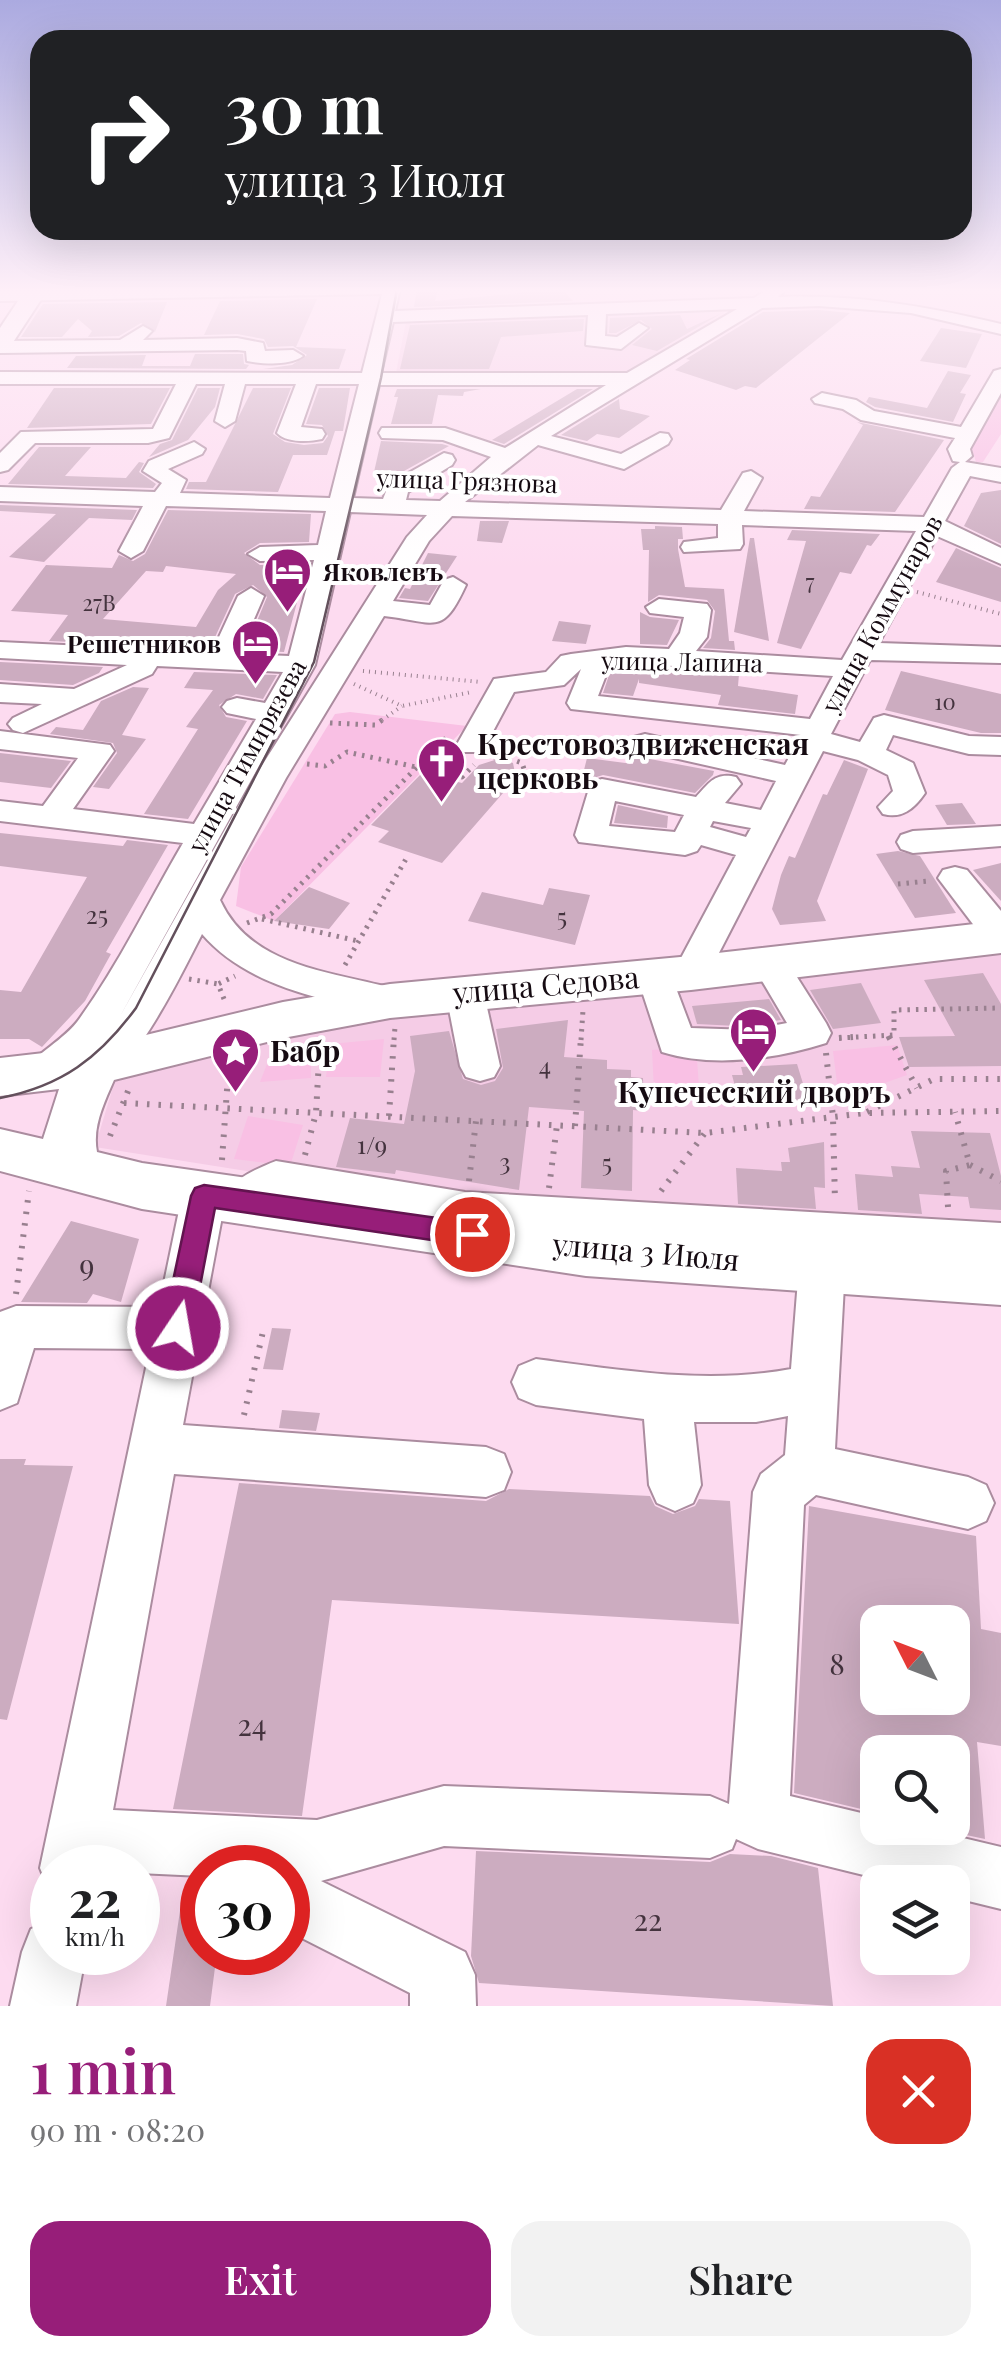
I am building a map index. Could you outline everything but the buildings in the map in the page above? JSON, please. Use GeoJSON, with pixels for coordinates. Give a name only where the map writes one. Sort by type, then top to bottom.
{"type":"FeatureCollection","features":[{"type":"Feature","properties":{"kind":"main road","name":"улица Седова"},"geometry":{"type":"LineString","coordinates":[[112,1068],[284,1020],[393,1012],[465,994],[673,975],[1001,936]]}},
{"type":"Feature","properties":{"kind":"main road"},"geometry":{"type":"LineString","coordinates":[[23,1074],[112,1068]]}},
{"type":"Feature","properties":{"kind":"main road"},"geometry":{"type":"LineString","coordinates":[[0,1109],[112,1068]]}},
{"type":"Feature","properties":{"kind":"main road"},"geometry":{"type":"LineString","coordinates":[[93,1156],[72,1160],[68,1143],[77,1109],[112,1068]]}},
{"type":"Feature","properties":{"kind":"main road","name":"улица 3 Июля"},"geometry":{"type":"LineString","coordinates":[[15,1168],[93,1156],[223,1186],[586,1251],[1001,1280]]}},
{"type":"Feature","properties":{"kind":"street"},"geometry":{"type":"LineString","coordinates":[[16,398],[27,383]]}},
{"type":"Feature","properties":{"kind":"street"},"geometry":{"type":"LineString","coordinates":[[71,404],[87,383]]}},
{"type":"Feature","properties":{"kind":"street"},"geometry":{"type":"LineString","coordinates":[[0,465],[29,437],[148,437],[161,432],[187,383]]}},
{"type":"Feature","properties":{"kind":"street"},"geometry":{"type":"LineString","coordinates":[[224,421],[240,383]]}},
{"type":"Feature","properties":{"kind":"street"},"geometry":{"type":"LineString","coordinates":[[306,383],[288,433],[314,434]]}},
{"type":"Feature","properties":{"kind":"street","name":"улица Тимирязева"},"geometry":{"type":"LineString","coordinates":[[112,1068],[203,836],[302,665],[342,504],[342,457],[369,383]]}},
{"type":"Feature","properties":{"kind":"street"},"geometry":{"type":"LineString","coordinates":[[431,383],[427,398],[440,398]]}},
{"type":"Feature","properties":{"kind":"street","name":"улица Тимирязева"},"geometry":{"type":"LineString","coordinates":[[112,1068],[270,778],[343,675],[416,542],[465,488],[508,456],[628,383]]}},
{"type":"Feature","properties":{"kind":"street"},"geometry":{"type":"LineString","coordinates":[[997,383],[960,449],[964,468],[1001,475]]}},
{"type":"Feature","properties":{"kind":"street"},"geometry":{"type":"LineString","coordinates":[[822,398],[848,404],[868,416],[967,434]]}},
{"type":"Feature","properties":{"kind":"street"},"geometry":{"type":"LineString","coordinates":[[390,433],[445,434],[508,456]]}},
{"type":"Feature","properties":{"kind":"street"},"geometry":{"type":"LineString","coordinates":[[536,438],[624,462],[660,438]]}},
{"type":"Feature","properties":{"kind":"street"},"geometry":{"type":"LineString","coordinates":[[131,551],[176,480],[154,472],[158,466],[194,449]]}},
{"type":"Feature","properties":{"kind":"street"},"geometry":{"type":"LineString","coordinates":[[379,510],[397,489],[444,460]]}},
{"type":"Feature","properties":{"kind":"street","name":"улица Коммунаров"},"geometry":{"type":"LineString","coordinates":[[673,975],[763,836],[964,468]]}},
{"type":"Feature","properties":{"kind":"street"},"geometry":{"type":"LineString","coordinates":[[216,505],[240,475]]}},
{"type":"Feature","properties":{"kind":"street"},"geometry":{"type":"LineString","coordinates":[[421,476],[465,488]]}},
{"type":"Feature","properties":{"kind":"street"},"geometry":{"type":"LineString","coordinates":[[693,547],[731,544],[732,512],[751,478]]}},
{"type":"Feature","properties":{"kind":"street","name":"улица Грязнова"},"geometry":{"type":"LineString","coordinates":[[0,494],[98,482],[162,498],[281,512],[342,504],[379,510],[443,508],[688,516],[732,512],[932,524]]}},
{"type":"Feature","properties":{"kind":"street"},"geometry":{"type":"LineString","coordinates":[[688,516],[677,526],[615,516],[732,512]]}},
{"type":"Feature","properties":{"kind":"street"},"geometry":{"type":"LineString","coordinates":[[932,524],[1001,557]]}},
{"type":"Feature","properties":{"kind":"street"},"geometry":{"type":"LineString","coordinates":[[385,544],[416,542]]}},
{"type":"Feature","properties":{"kind":"street"},"geometry":{"type":"LineString","coordinates":[[260,554],[358,574]]}},
{"type":"Feature","properties":{"kind":"street"},"geometry":{"type":"LineString","coordinates":[[275,578],[326,569]]}},
{"type":"Feature","properties":{"kind":"street"},"geometry":{"type":"LineString","coordinates":[[377,607],[439,614],[453,586]]}},
{"type":"Feature","properties":{"kind":"street"},"geometry":{"type":"LineString","coordinates":[[222,660],[251,596]]}},
{"type":"Feature","properties":{"kind":"street"},"geometry":{"type":"LineString","coordinates":[[659,607],[709,610],[693,637],[685,641],[681,658]]}},
{"type":"Feature","properties":{"kind":"street"},"geometry":{"type":"LineString","coordinates":[[0,650],[302,665]]}},
{"type":"Feature","properties":{"kind":"street","name":"улица Лапина"},"geometry":{"type":"LineString","coordinates":[[504,685],[554,679],[571,662],[626,655],[856,660],[900,654],[910,664],[960,675],[990,655]]}},
{"type":"Feature","properties":{"kind":"street"},"geometry":{"type":"LineString","coordinates":[[11,732],[49,709],[84,698],[142,668],[148,658]]}},
{"type":"Feature","properties":{"kind":"street"},"geometry":{"type":"LineString","coordinates":[[594,670],[580,702],[640,728],[794,776]]}},
{"type":"Feature","properties":{"kind":"street"},"geometry":{"type":"LineString","coordinates":[[464,737],[504,685]]}},
{"type":"Feature","properties":{"kind":"street"},"geometry":{"type":"LineString","coordinates":[[0,693],[84,698]]}},
{"type":"Feature","properties":{"kind":"street"},"geometry":{"type":"LineString","coordinates":[[237,707],[274,712]]}},
{"type":"Feature","properties":{"kind":"street"},"geometry":{"type":"LineString","coordinates":[[640,728],[786,722],[902,770],[909,792],[894,807]]}},
{"type":"Feature","properties":{"kind":"street"},"geometry":{"type":"LineString","coordinates":[[869,754],[884,724],[969,745],[1001,746]]}},
{"type":"Feature","properties":{"kind":"street"},"geometry":{"type":"LineString","coordinates":[[11,732],[99,751],[51,817]]}},
{"type":"Feature","properties":{"kind":"street"},"geometry":{"type":"LineString","coordinates":[[725,784],[697,821],[763,836]]}},
{"type":"Feature","properties":{"kind":"street"},"geometry":{"type":"LineString","coordinates":[[0,812],[203,836]]}},
{"type":"Feature","properties":{"kind":"street"},"geometry":{"type":"LineString","coordinates":[[913,842],[1001,836]]}},
{"type":"Feature","properties":{"kind":"street"},"geometry":{"type":"LineString","coordinates":[[955,878],[1001,936]]}},
{"type":"Feature","properties":{"kind":"street"},"geometry":{"type":"LineString","coordinates":[[203,901],[207,921],[241,954],[393,1012]]}},
{"type":"Feature","properties":{"kind":"street"},"geometry":{"type":"LineString","coordinates":[[673,975],[676,1042],[751,1044],[818,1034],[770,964]]}},
{"type":"Feature","properties":{"kind":"street"},"geometry":{"type":"LineString","coordinates":[[465,994],[480,1066]]}},
{"type":"Feature","properties":{"kind":"street"},"geometry":{"type":"LineString","coordinates":[[91,1845],[154,1448],[178,1328],[223,1186],[276,1179],[465,1210],[1001,1242]]}},
{"type":"Feature","properties":{"kind":"street"},"geometry":{"type":"LineString","coordinates":[[822,1268],[809,1468],[778,1492],[758,1818],[1001,1878]]}},
{"type":"Feature","properties":{"kind":"street"},"geometry":{"type":"LineString","coordinates":[[0,1387],[16,1327],[178,1328]]}},
{"type":"Feature","properties":{"kind":"street"},"geometry":{"type":"LineString","coordinates":[[536,1382],[667,1399],[756,1399],[817,1387]]}},
{"type":"Feature","properties":{"kind":"street"},"geometry":{"type":"LineString","coordinates":[[667,1399],[675,1485]]}},
{"type":"Feature","properties":{"kind":"street"},"geometry":{"type":"LineString","coordinates":[[154,1448],[486,1472]]}},
{"type":"Feature","properties":{"kind":"street"},"geometry":{"type":"LineString","coordinates":[[809,1468],[968,1503]]}},
{"type":"Feature","properties":{"kind":"street"},"geometry":{"type":"LineString","coordinates":[[160,1850],[317,1851],[444,1816],[710,1828]]}},
{"type":"Feature","properties":{"kind":"street"},"geometry":{"type":"LineString","coordinates":[[310,1909],[442,1975],[443,2006]]}},
{"type":"Feature","properties":{"kind":"street"},"geometry":{"type":"LineString","coordinates":[[43,2006],[49,1975]]}},
{"type":"Feature","properties":{"kind":"path"},"geometry":{"type":"LineString","coordinates":[[911,590],[1001,614]]}},
{"type":"Feature","properties":{"kind":"path"},"geometry":{"type":"LineString","coordinates":[[343,675],[504,685]]}},
{"type":"Feature","properties":{"kind":"path"},"geometry":{"type":"LineString","coordinates":[[343,675],[402,706]]}},
{"type":"Feature","properties":{"kind":"path"},"geometry":{"type":"LineString","coordinates":[[320,722],[374,724],[402,706],[504,685]]}},
{"type":"Feature","properties":{"kind":"path"},"geometry":{"type":"LineString","coordinates":[[244,924],[271,914],[416,768],[464,737]]}},
{"type":"Feature","properties":{"kind":"path"},"geometry":{"type":"LineString","coordinates":[[294,762],[325,766],[348,752],[462,777],[480,760],[500,755],[522,763],[525,788]]}},
{"type":"Feature","properties":{"kind":"path"},"geometry":{"type":"LineString","coordinates":[[343,967],[406,859]]}},
{"type":"Feature","properties":{"kind":"path"},"geometry":{"type":"LineString","coordinates":[[258,919],[359,941]]}},
{"type":"Feature","properties":{"kind":"path"},"geometry":{"type":"LineString","coordinates":[[181,978],[218,984],[247,971]]}},
{"type":"Feature","properties":{"kind":"path"},"geometry":{"type":"LineString","coordinates":[[218,984],[224,999]]}},
{"type":"Feature","properties":{"kind":"path"},"geometry":{"type":"LineString","coordinates":[[574,1126],[584,1002]]}},
{"type":"Feature","properties":{"kind":"path"},"geometry":{"type":"LineString","coordinates":[[835,1205],[833,1117],[818,1034],[846,1039],[894,1035],[894,1010],[1001,1008]]}},
{"type":"Feature","properties":{"kind":"path"},"geometry":{"type":"LineString","coordinates":[[389,1117],[393,1012]]}},
{"type":"Feature","properties":{"kind":"path"},"geometry":{"type":"LineString","coordinates":[[304,1157],[316,1113],[321,1032]]}},
{"type":"Feature","properties":{"kind":"path"},"geometry":{"type":"LineString","coordinates":[[888,1036],[916,1088]]}},
{"type":"Feature","properties":{"kind":"path"},"geometry":{"type":"LineString","coordinates":[[223,1186],[229,1054]]}},
{"type":"Feature","properties":{"kind":"path"},"geometry":{"type":"LineString","coordinates":[[93,1156],[112,1068],[226,1107],[705,1133],[865,1114],[1001,1111]]}},
{"type":"Feature","properties":{"kind":"path"},"geometry":{"type":"LineString","coordinates":[[865,1114],[934,1079],[1001,1079]]}},
{"type":"Feature","properties":{"kind":"path"},"geometry":{"type":"LineString","coordinates":[[956,1112],[970,1165]]}},
{"type":"Feature","properties":{"kind":"path"},"geometry":{"type":"LineString","coordinates":[[468,1190],[476,1121]]}},
{"type":"Feature","properties":{"kind":"path"},"geometry":{"type":"LineString","coordinates":[[548,1196],[557,1125]]}},
{"type":"Feature","properties":{"kind":"path"},"geometry":{"type":"LineString","coordinates":[[638,1221],[705,1133]]}},
{"type":"Feature","properties":{"kind":"path"},"geometry":{"type":"LineString","coordinates":[[948,1210],[946,1171],[970,1165],[1001,1181]]}},
{"type":"Feature","properties":{"kind":"path"},"geometry":{"type":"LineString","coordinates":[[15,1168],[16,1327]]}},
{"type":"Feature","properties":{"kind":"path"},"geometry":{"type":"LineString","coordinates":[[245,1415],[264,1327]]}},
{"type":"Feature","properties":{"kind":"shaded area"},"geometry":{"type":"Polygon","coordinates":[[[1001,391],[1001,434],[983,462],[976,462],[972,449],[1001,391]]]}},
{"type":"Feature","properties":{"kind":"shaded area"},"geometry":{"type":"Polygon","coordinates":[[[350,712],[467,726],[274,921],[236,906],[241,867],[335,714],[350,712]]]}},
{"type":"Feature","properties":{"kind":"shaded area"},"geometry":{"type":"Polygon","coordinates":[[[1001,954],[1001,1253],[588,1225],[95,1147],[116,1077],[367,1018],[1001,954]]]}},
{"type":"Feature","properties":{"kind":"shaded area"},"geometry":{"type":"Polygon","coordinates":[[[384,1039],[380,1077],[326,1077],[330,1044],[384,1039]]]}},
{"type":"Feature","properties":{"kind":"shaded area"},"geometry":{"type":"Polygon","coordinates":[[[897,1045],[907,1075],[839,1099],[833,1051],[897,1045]]]}},
{"type":"Feature","properties":{"kind":"shaded area"},"geometry":{"type":"Polygon","coordinates":[[[696,1046],[699,1087],[654,1089],[652,1050],[696,1046]]]}},
{"type":"Feature","properties":{"kind":"shaded area"},"geometry":{"type":"Polygon","coordinates":[[[311,1047],[311,1078],[260,1082],[271,1054],[311,1047]]]}},
{"type":"Feature","properties":{"kind":"shaded area"},"geometry":{"type":"Polygon","coordinates":[[[248,1116],[303,1125],[290,1166],[234,1159],[248,1116]]]}},
{"type":"Feature","properties":{"kind":"tram line"},"geometry":{"type":"LineString","coordinates":[[0,1098],[42,1086],[77,1067],[108,1041],[136,1008],[314,662],[380,383]]}},
{"type":"Feature","properties":{"kind":"place","name":"Яковлевъ"},"geometry":{"type":"Point","coordinates":[288,614]}},
{"type":"Feature","properties":{"kind":"place","name":"Решетников"},"geometry":{"type":"Point","coordinates":[256,686]}},
{"type":"Feature","properties":{"kind":"place","name":"Крестовоздвиженская церковь"},"geometry":{"type":"Point","coordinates":[442,804]}},
{"type":"Feature","properties":{"kind":"place","name":"Купеческий дворъ"},"geometry":{"type":"Point","coordinates":[754,1074]}},
{"type":"Feature","properties":{"kind":"place","name":"Бабр"},"geometry":{"type":"Point","coordinates":[235,1094]}},
{"type":"Feature","properties":{"kind":"route"},"geometry":{"type":"LineString","coordinates":[[178,1328],[204,1196],[472,1234]]}}]}
